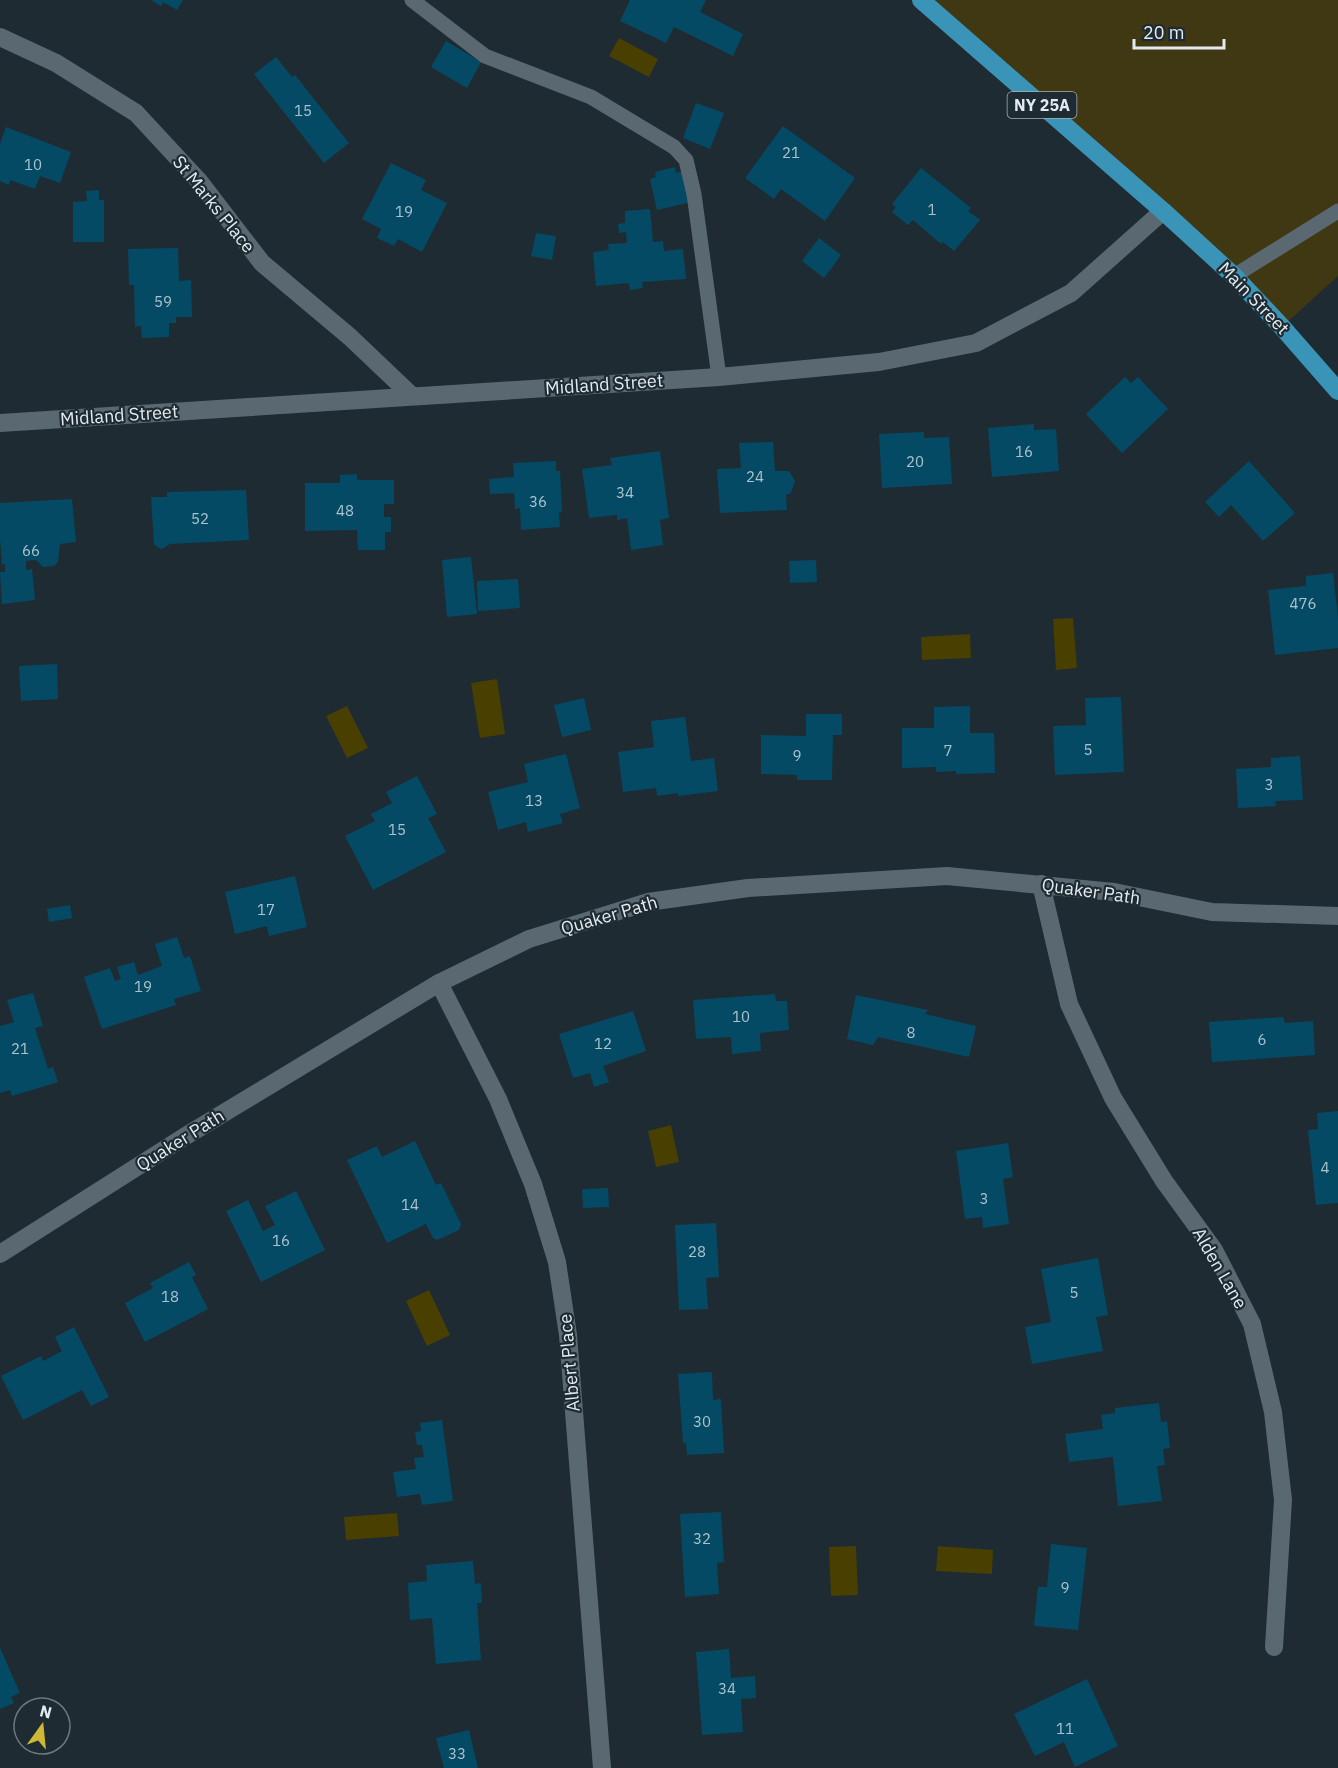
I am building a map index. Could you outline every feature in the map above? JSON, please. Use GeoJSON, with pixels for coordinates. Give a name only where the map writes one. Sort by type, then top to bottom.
{"type":"FeatureCollection","features":[{"type":"Feature","properties":{"kind":"main road","name":"NY 25A"},"geometry":{"type":"LineString","coordinates":[[921,0],[1163,211]]}},
{"type":"Feature","properties":{"kind":"main road","name":"Main Street"},"geometry":{"type":"LineString","coordinates":[[1163,211],[1234,276],[1338,391]]}},
{"type":"Feature","properties":{"kind":"street","name":"St Marks Place"},"geometry":{"type":"LineString","coordinates":[[0,37],[56,63],[136,113],[199,181],[262,263],[350,337],[412,396]]}},
{"type":"Feature","properties":{"kind":"street","name":"Midland Street"},"geometry":{"type":"LineString","coordinates":[[0,423],[719,376],[879,362],[976,343],[1071,293],[1163,211]]}},
{"type":"Feature","properties":{"kind":"street","name":"Quaker Path"},"geometry":{"type":"LineString","coordinates":[[0,1254],[184,1137],[439,983],[530,939],[648,902],[748,888],[947,876],[1114,892],[1212,912],[1338,916]]}},
{"type":"Feature","properties":{"kind":"street","name":"Alden Lane"},"geometry":{"type":"LineString","coordinates":[[1041,884],[1069,1004],[1113,1098],[1164,1181],[1214,1250],[1252,1323],[1273,1412],[1283,1500],[1274,1647]]}},
{"type":"Feature","properties":{"kind":"street","name":"Albert Place"},"geometry":{"type":"LineString","coordinates":[[439,983],[498,1099],[533,1184],[557,1262],[568,1335],[602,1768]]}},
{"type":"Feature","properties":{"kind":"lane"},"geometry":{"type":"LineString","coordinates":[[412,0],[485,56],[591,97],[674,147],[686,160],[694,194],[719,376]]}},
{"type":"Feature","properties":{"kind":"lane"},"geometry":{"type":"LineString","coordinates":[[1234,276],[1338,211]]}},
{"type":"Feature","properties":{"kind":"shaded area"},"geometry":{"type":"Polygon","coordinates":[[[913,0],[1338,0],[1338,276],[1282,327],[913,0]]]}},
{"type":"Feature","properties":{"kind":"shaded area"},"geometry":{"type":"Polygon","coordinates":[[[619,38],[658,59],[649,77],[609,56],[619,38]]]}},
{"type":"Feature","properties":{"kind":"shaded area"},"geometry":{"type":"Polygon","coordinates":[[[1073,618],[1077,668],[1056,670],[1053,619],[1073,618]]]}},
{"type":"Feature","properties":{"kind":"shaded area"},"geometry":{"type":"Polygon","coordinates":[[[970,634],[971,658],[922,660],[921,637],[970,634]]]}},
{"type":"Feature","properties":{"kind":"shaded area"},"geometry":{"type":"Polygon","coordinates":[[[497,679],[505,734],[480,738],[471,683],[497,679]]]}},
{"type":"Feature","properties":{"kind":"shaded area"},"geometry":{"type":"Polygon","coordinates":[[[347,706],[368,748],[347,758],[326,716],[347,706]]]}},
{"type":"Feature","properties":{"kind":"shaded area"},"geometry":{"type":"Polygon","coordinates":[[[671,1125],[679,1162],[656,1167],[648,1131],[671,1125]]]}},
{"type":"Feature","properties":{"kind":"shaded area"},"geometry":{"type":"Polygon","coordinates":[[[429,1290],[450,1335],[427,1346],[406,1301],[429,1290]]]}},
{"type":"Feature","properties":{"kind":"shaded area"},"geometry":{"type":"Polygon","coordinates":[[[397,1513],[399,1536],[346,1540],[344,1517],[397,1513]]]}},
{"type":"Feature","properties":{"kind":"shaded area"},"geometry":{"type":"Polygon","coordinates":[[[856,1546],[858,1595],[831,1596],[829,1547],[856,1546]]]}},
{"type":"Feature","properties":{"kind":"shaded area"},"geometry":{"type":"Polygon","coordinates":[[[938,1546],[993,1550],[992,1574],[936,1571],[938,1546]]]}},
{"type":"Feature","properties":{"kind":"building"},"geometry":{"type":"Polygon","coordinates":[[[151,0],[183,0],[177,10],[163,2],[161,6],[151,0]]]}},
{"type":"Feature","properties":{"kind":"building"},"geometry":{"type":"Polygon","coordinates":[[[630,0],[706,0],[700,12],[743,34],[733,56],[674,27],[666,43],[620,21],[630,0]]]}},
{"type":"Feature","properties":{"kind":"building"},"geometry":{"type":"Polygon","coordinates":[[[446,41],[481,62],[467,88],[431,67],[446,41]]]}},
{"type":"Feature","properties":{"kind":"building"},"geometry":{"type":"Polygon","coordinates":[[[276,57],[292,77],[295,75],[349,143],[324,163],[254,74],[276,57]]]}},
{"type":"Feature","properties":{"kind":"building"},"geometry":{"type":"Polygon","coordinates":[[[696,103],[724,113],[710,149],[683,138],[696,103]]]}},
{"type":"Feature","properties":{"kind":"building"},"geometry":{"type":"Polygon","coordinates":[[[783,126],[855,178],[825,221],[781,189],[774,199],[745,178],[783,126]]]}},
{"type":"Feature","properties":{"kind":"building"},"geometry":{"type":"Polygon","coordinates":[[[6,127],[71,152],[60,183],[40,176],[35,189],[10,180],[9,185],[0,181],[0,144],[6,127]]]}},
{"type":"Feature","properties":{"kind":"building"},"geometry":{"type":"Polygon","coordinates":[[[391,163],[426,180],[421,190],[447,203],[422,252],[398,239],[394,246],[377,238],[381,229],[362,219],[391,163]]]}},
{"type":"Feature","properties":{"kind":"building"},"geometry":{"type":"Polygon","coordinates":[[[675,167],[676,173],[684,171],[691,202],[657,210],[650,179],[656,177],[655,172],[675,167]]]}},
{"type":"Feature","properties":{"kind":"building"},"geometry":{"type":"Polygon","coordinates":[[[921,168],[971,208],[968,211],[980,220],[954,251],[943,242],[941,244],[913,220],[908,225],[892,212],[896,207],[892,204],[921,168]]]}},
{"type":"Feature","properties":{"kind":"building"},"geometry":{"type":"Polygon","coordinates":[[[99,190],[99,200],[104,200],[104,242],[73,242],[73,202],[87,201],[86,191],[99,190]]]}},
{"type":"Feature","properties":{"kind":"building"},"geometry":{"type":"Polygon","coordinates":[[[650,209],[653,242],[663,241],[664,251],[683,249],[686,279],[642,282],[643,288],[630,290],[629,283],[596,286],[593,252],[609,250],[608,244],[627,243],[626,232],[619,233],[618,224],[625,223],[625,211],[650,209]]]}},
{"type":"Feature","properties":{"kind":"building"},"geometry":{"type":"Polygon","coordinates":[[[536,233],[556,236],[552,260],[531,256],[536,233]]]}},
{"type":"Feature","properties":{"kind":"building"},"geometry":{"type":"Polygon","coordinates":[[[819,238],[841,255],[824,278],[802,261],[819,238]]]}},
{"type":"Feature","properties":{"kind":"building"},"geometry":{"type":"Polygon","coordinates":[[[178,248],[179,281],[191,280],[192,317],[176,317],[176,323],[169,323],[169,337],[142,338],[141,326],[135,327],[134,285],[129,285],[128,249],[178,248]]]}},
{"type":"Feature","properties":{"kind":"building"},"geometry":{"type":"Polygon","coordinates":[[[1125,377],[1131,383],[1138,377],[1168,409],[1122,453],[1086,414],[1125,377]]]}},
{"type":"Feature","properties":{"kind":"building"},"geometry":{"type":"Polygon","coordinates":[[[1034,424],[1034,430],[1056,429],[1059,471],[992,477],[988,428],[1034,424]]]}},
{"type":"Feature","properties":{"kind":"building"},"geometry":{"type":"Polygon","coordinates":[[[924,432],[924,438],[949,437],[952,484],[882,488],[879,434],[924,432]]]}},
{"type":"Feature","properties":{"kind":"building"},"geometry":{"type":"Polygon","coordinates":[[[773,442],[775,471],[789,471],[795,481],[791,493],[786,495],[787,510],[720,513],[717,469],[741,468],[739,443],[773,442]]]}},
{"type":"Feature","properties":{"kind":"building"},"geometry":{"type":"Polygon","coordinates":[[[660,451],[669,518],[660,520],[663,545],[631,550],[627,518],[617,520],[617,515],[589,518],[582,469],[612,465],[610,458],[660,451]]]}},
{"type":"Feature","properties":{"kind":"building"},"geometry":{"type":"Polygon","coordinates":[[[556,461],[556,471],[560,471],[562,512],[559,513],[560,527],[521,530],[520,508],[515,509],[514,493],[490,494],[489,479],[514,477],[513,463],[556,461]]]}},
{"type":"Feature","properties":{"kind":"building"},"geometry":{"type":"Polygon","coordinates":[[[1249,461],[1295,513],[1263,541],[1231,505],[1219,517],[1205,502],[1249,461]]]}},
{"type":"Feature","properties":{"kind":"building"},"geometry":{"type":"Polygon","coordinates":[[[357,474],[357,480],[394,480],[394,504],[384,504],[384,517],[391,517],[391,532],[385,532],[385,550],[358,550],[357,530],[305,531],[305,483],[340,483],[340,475],[357,474]]]}},
{"type":"Feature","properties":{"kind":"building"},"geometry":{"type":"Polygon","coordinates":[[[246,490],[249,540],[170,544],[162,549],[154,544],[151,497],[167,497],[167,492],[246,490]]]}},
{"type":"Feature","properties":{"kind":"building"},"geometry":{"type":"Polygon","coordinates":[[[72,499],[76,542],[60,544],[58,562],[54,566],[43,567],[36,560],[26,561],[26,570],[32,569],[35,600],[2,604],[0,572],[5,572],[5,564],[2,565],[0,503],[72,499]]]}},
{"type":"Feature","properties":{"kind":"building"},"geometry":{"type":"Polygon","coordinates":[[[471,557],[477,614],[447,617],[442,560],[471,557]]]}},
{"type":"Feature","properties":{"kind":"building"},"geometry":{"type":"Polygon","coordinates":[[[816,560],[817,582],[790,583],[789,561],[816,560]]]}},
{"type":"Feature","properties":{"kind":"building"},"geometry":{"type":"Polygon","coordinates":[[[1333,573],[1338,617],[1338,648],[1275,655],[1268,590],[1306,586],[1306,576],[1333,573]]]}},
{"type":"Feature","properties":{"kind":"building"},"geometry":{"type":"Polygon","coordinates":[[[518,579],[520,608],[478,611],[477,581],[518,579]]]}},
{"type":"Feature","properties":{"kind":"building"},"geometry":{"type":"Polygon","coordinates":[[[57,664],[58,699],[21,701],[19,666],[57,664]]]}},
{"type":"Feature","properties":{"kind":"building"},"geometry":{"type":"Polygon","coordinates":[[[1121,697],[1124,772],[1055,775],[1053,726],[1086,725],[1085,698],[1121,697]]]}},
{"type":"Feature","properties":{"kind":"building"},"geometry":{"type":"Polygon","coordinates":[[[584,698],[591,730],[562,737],[554,705],[584,698]]]}},
{"type":"Feature","properties":{"kind":"building"},"geometry":{"type":"Polygon","coordinates":[[[970,706],[970,733],[994,733],[995,773],[956,774],[956,771],[936,772],[936,767],[902,768],[902,728],[934,728],[934,707],[970,706]]]}},
{"type":"Feature","properties":{"kind":"building"},"geometry":{"type":"Polygon","coordinates":[[[806,714],[842,714],[842,735],[833,735],[832,780],[797,780],[797,775],[761,774],[761,735],[806,736],[806,714]]]}},
{"type":"Feature","properties":{"kind":"building"},"geometry":{"type":"Polygon","coordinates":[[[685,717],[691,761],[714,758],[718,791],[678,796],[678,793],[657,796],[656,788],[623,792],[618,752],[654,747],[651,721],[685,717]]]}},
{"type":"Feature","properties":{"kind":"building"},"geometry":{"type":"Polygon","coordinates":[[[566,754],[580,808],[560,814],[563,823],[528,832],[526,822],[498,830],[488,792],[528,782],[524,764],[566,754]]]}},
{"type":"Feature","properties":{"kind":"building"},"geometry":{"type":"Polygon","coordinates":[[[1300,756],[1303,800],[1275,801],[1276,806],[1238,808],[1236,769],[1271,767],[1271,758],[1300,756]]]}},
{"type":"Feature","properties":{"kind":"building"},"geometry":{"type":"Polygon","coordinates":[[[417,776],[437,814],[428,818],[446,852],[373,890],[345,836],[375,821],[371,814],[392,803],[386,792],[417,776]]]}},
{"type":"Feature","properties":{"kind":"building"},"geometry":{"type":"Polygon","coordinates":[[[295,876],[307,927],[269,936],[267,926],[235,934],[225,892],[295,876]]]}},
{"type":"Feature","properties":{"kind":"building"},"geometry":{"type":"Polygon","coordinates":[[[70,905],[72,918],[49,922],[47,909],[70,905]]]}},
{"type":"Feature","properties":{"kind":"building"},"geometry":{"type":"Polygon","coordinates":[[[177,937],[184,958],[190,956],[201,991],[174,999],[176,1005],[102,1029],[84,977],[110,968],[115,981],[121,979],[117,967],[134,962],[138,975],[162,966],[155,944],[177,937]]]}},
{"type":"Feature","properties":{"kind":"building"},"geometry":{"type":"Polygon","coordinates":[[[33,993],[43,1026],[35,1028],[48,1069],[53,1067],[58,1082],[12,1096],[10,1090],[0,1093],[0,1026],[14,1022],[7,1000],[33,993]]]}},
{"type":"Feature","properties":{"kind":"building"},"geometry":{"type":"Polygon","coordinates":[[[775,994],[776,1001],[787,1001],[789,1030],[760,1033],[761,1051],[732,1054],[731,1037],[696,1039],[693,1000],[775,994]]]}},
{"type":"Feature","properties":{"kind":"building"},"geometry":{"type":"Polygon","coordinates":[[[856,995],[928,1010],[925,1014],[976,1026],[969,1057],[878,1037],[873,1045],[847,1039],[856,995]]]}},
{"type":"Feature","properties":{"kind":"building"},"geometry":{"type":"Polygon","coordinates":[[[633,1011],[646,1051],[603,1066],[609,1082],[594,1087],[590,1073],[573,1078],[559,1034],[633,1011]]]}},
{"type":"Feature","properties":{"kind":"building"},"geometry":{"type":"Polygon","coordinates":[[[1283,1017],[1285,1023],[1313,1021],[1315,1055],[1212,1062],[1209,1022],[1283,1017]]]}},
{"type":"Feature","properties":{"kind":"building"},"geometry":{"type":"Polygon","coordinates":[[[1338,1111],[1338,1203],[1316,1205],[1308,1130],[1318,1129],[1317,1113],[1338,1111]]]}},
{"type":"Feature","properties":{"kind":"building"},"geometry":{"type":"Polygon","coordinates":[[[415,1141],[436,1185],[441,1183],[461,1224],[459,1230],[437,1240],[433,1238],[426,1224],[387,1243],[347,1160],[377,1146],[382,1157],[415,1141]]]}},
{"type":"Feature","properties":{"kind":"building"},"geometry":{"type":"Polygon","coordinates":[[[1008,1143],[1013,1177],[1003,1179],[1009,1224],[983,1228],[982,1217],[965,1219],[956,1151],[1008,1143]]]}},
{"type":"Feature","properties":{"kind":"building"},"geometry":{"type":"Polygon","coordinates":[[[608,1188],[609,1207],[583,1208],[582,1189],[608,1188]]]}},
{"type":"Feature","properties":{"kind":"building"},"geometry":{"type":"Polygon","coordinates":[[[296,1191],[325,1250],[261,1282],[226,1211],[248,1200],[263,1231],[275,1225],[265,1206],[296,1191]]]}},
{"type":"Feature","properties":{"kind":"building"},"geometry":{"type":"Polygon","coordinates":[[[716,1223],[719,1277],[706,1278],[708,1309],[679,1310],[675,1225],[716,1223]]]}},
{"type":"Feature","properties":{"kind":"building"},"geometry":{"type":"Polygon","coordinates":[[[1098,1258],[1108,1315],[1096,1317],[1103,1351],[1032,1364],[1025,1327],[1051,1322],[1041,1269],[1098,1258]]]}},
{"type":"Feature","properties":{"kind":"building"},"geometry":{"type":"Polygon","coordinates":[[[189,1262],[196,1275],[192,1277],[208,1309],[145,1342],[125,1303],[153,1288],[150,1283],[189,1262]]]}},
{"type":"Feature","properties":{"kind":"building"},"geometry":{"type":"Polygon","coordinates":[[[74,1327],[109,1397],[91,1406],[82,1390],[23,1420],[1,1376],[41,1356],[43,1361],[62,1351],[55,1337],[74,1327]]]}},
{"type":"Feature","properties":{"kind":"building"},"geometry":{"type":"Polygon","coordinates":[[[712,1372],[713,1400],[721,1399],[724,1453],[687,1455],[686,1443],[683,1443],[678,1374],[712,1372]]]}},
{"type":"Feature","properties":{"kind":"building"},"geometry":{"type":"Polygon","coordinates":[[[1159,1403],[1161,1422],[1167,1421],[1170,1448],[1163,1449],[1165,1465],[1157,1466],[1162,1501],[1118,1506],[1113,1457],[1069,1462],[1065,1434],[1103,1429],[1101,1415],[1115,1413],[1115,1408],[1159,1403]]]}},
{"type":"Feature","properties":{"kind":"building"},"geometry":{"type":"Polygon","coordinates":[[[442,1420],[453,1501],[422,1505],[420,1494],[397,1497],[393,1472],[416,1469],[414,1458],[424,1457],[422,1445],[417,1445],[415,1432],[421,1431],[420,1423],[442,1420]]]}},
{"type":"Feature","properties":{"kind":"building"},"geometry":{"type":"Polygon","coordinates":[[[721,1512],[724,1562],[717,1563],[719,1594],[685,1597],[680,1514],[721,1512]]]}},
{"type":"Feature","properties":{"kind":"building"},"geometry":{"type":"Polygon","coordinates":[[[1051,1544],[1087,1548],[1078,1630],[1034,1626],[1038,1587],[1047,1587],[1051,1544]]]}},
{"type":"Feature","properties":{"kind":"building"},"geometry":{"type":"Polygon","coordinates":[[[473,1561],[475,1584],[481,1583],[482,1603],[477,1603],[481,1660],[436,1664],[432,1618],[410,1620],[408,1583],[427,1581],[426,1565],[473,1561]]]}},
{"type":"Feature","properties":{"kind":"building"},"geometry":{"type":"Polygon","coordinates":[[[0,1648],[20,1693],[11,1697],[12,1704],[0,1709],[0,1648]]]}},
{"type":"Feature","properties":{"kind":"building"},"geometry":{"type":"Polygon","coordinates":[[[729,1649],[731,1678],[755,1676],[756,1698],[741,1699],[743,1732],[702,1735],[696,1652],[729,1649]]]}},
{"type":"Feature","properties":{"kind":"building"},"geometry":{"type":"Polygon","coordinates":[[[1087,1679],[1118,1746],[1075,1767],[1064,1742],[1035,1756],[1014,1714],[1087,1679]]]}},
{"type":"Feature","properties":{"kind":"building"},"geometry":{"type":"Polygon","coordinates":[[[469,1730],[478,1768],[444,1768],[436,1738],[469,1730]]]}}]}
